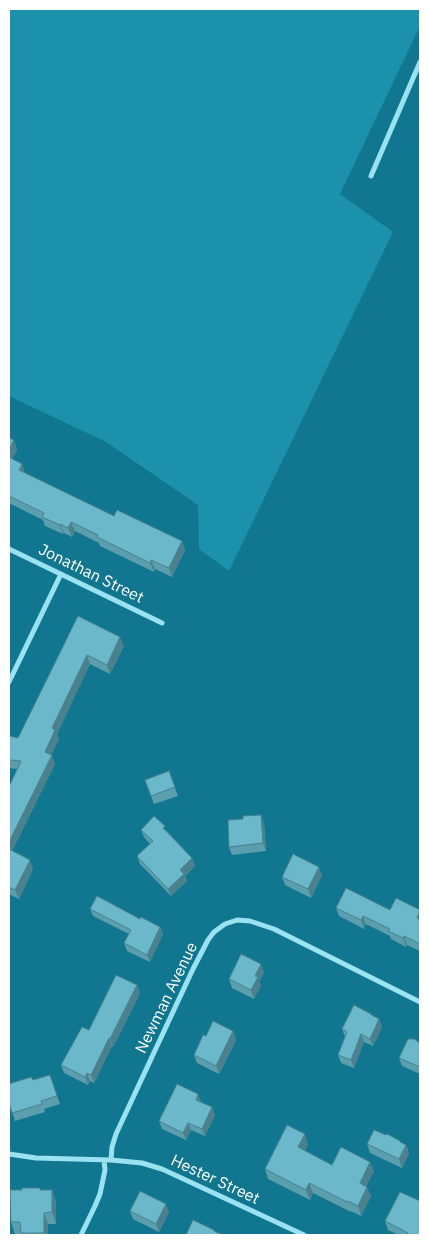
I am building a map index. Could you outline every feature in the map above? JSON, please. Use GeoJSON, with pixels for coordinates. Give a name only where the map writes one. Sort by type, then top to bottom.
{"type":"FeatureCollection","features":[{"type":"Feature","properties":{"kind":"street"},"geometry":{"type":"LineString","coordinates":[[371,176],[420,62]]}},
{"type":"Feature","properties":{"kind":"street","name":"Jonathan Street"},"geometry":{"type":"LineString","coordinates":[[9,549],[162,622]]}},
{"type":"Feature","properties":{"kind":"street"},"geometry":{"type":"LineString","coordinates":[[9,682],[61,574]]}},
{"type":"Feature","properties":{"kind":"street","name":"Newman Avenue"},"geometry":{"type":"LineString","coordinates":[[111,1160],[116,1134],[193,969],[208,940],[214,932],[225,924],[237,920],[250,921],[274,929],[420,1002]]}},
{"type":"Feature","properties":{"kind":"street"},"geometry":{"type":"LineString","coordinates":[[9,1154],[36,1158],[104,1160],[105,1170],[100,1194],[81,1235]]}},
{"type":"Feature","properties":{"kind":"street","name":"Hester Street"},"geometry":{"type":"LineString","coordinates":[[104,1160],[142,1163],[162,1169],[304,1235]]}},
{"type":"Feature","properties":{"kind":"shaded area"},"geometry":{"type":"Polygon","coordinates":[[[9,9],[420,9],[420,26],[340,194],[393,232],[229,571],[199,549],[198,505],[106,442],[9,396],[9,9]]]}},
{"type":"Feature","properties":{"kind":"building"},"geometry":{"type":"Polygon","coordinates":[[[9,438],[14,440],[9,449],[9,438]]]}},
{"type":"Feature","properties":{"kind":"building"},"geometry":{"type":"Polygon","coordinates":[[[9,457],[22,464],[19,470],[114,516],[117,510],[182,541],[169,568],[151,560],[150,563],[71,522],[68,528],[42,517],[44,513],[9,496],[9,457]]]}},
{"type":"Feature","properties":{"kind":"building"},"geometry":{"type":"Polygon","coordinates":[[[78,616],[120,637],[107,665],[87,655],[52,728],[55,730],[45,752],[52,755],[9,842],[9,787],[21,761],[9,760],[9,736],[18,738],[78,616]]]}},
{"type":"Feature","properties":{"kind":"building"},"geometry":{"type":"Polygon","coordinates":[[[169,771],[175,787],[151,796],[145,780],[169,771]]]}},
{"type":"Feature","properties":{"kind":"building"},"geometry":{"type":"Polygon","coordinates":[[[261,815],[263,843],[229,847],[228,820],[243,819],[243,816],[261,815]]]}},
{"type":"Feature","properties":{"kind":"building"},"geometry":{"type":"Polygon","coordinates":[[[154,816],[192,858],[180,870],[184,874],[168,889],[137,856],[153,841],[141,830],[154,816]]]}},
{"type":"Feature","properties":{"kind":"building"},"geometry":{"type":"Polygon","coordinates":[[[9,849],[30,860],[15,890],[9,887],[9,849]]]}},
{"type":"Feature","properties":{"kind":"building"},"geometry":{"type":"Polygon","coordinates":[[[293,854],[319,867],[308,889],[282,877],[293,854]]]}},
{"type":"Feature","properties":{"kind":"building"},"geometry":{"type":"Polygon","coordinates":[[[346,888],[390,910],[396,898],[420,910],[417,918],[420,920],[420,944],[388,931],[390,929],[363,916],[361,920],[336,908],[346,888]]]}},
{"type":"Feature","properties":{"kind":"building"},"geometry":{"type":"Polygon","coordinates":[[[97,896],[140,919],[141,917],[160,927],[147,955],[124,943],[131,930],[90,909],[97,896]]]}},
{"type":"Feature","properties":{"kind":"building"},"geometry":{"type":"Polygon","coordinates":[[[241,954],[261,964],[255,976],[258,977],[251,990],[229,979],[241,954]]]}},
{"type":"Feature","properties":{"kind":"building"},"geometry":{"type":"Polygon","coordinates":[[[116,975],[137,985],[91,1075],[87,1073],[85,1077],[61,1065],[82,1027],[89,1030],[116,975]]]}},
{"type":"Feature","properties":{"kind":"building"},"geometry":{"type":"Polygon","coordinates":[[[354,1005],[379,1019],[370,1039],[361,1034],[351,1060],[338,1055],[347,1032],[342,1029],[354,1005]]]}},
{"type":"Feature","properties":{"kind":"building"},"geometry":{"type":"Polygon","coordinates":[[[213,1021],[233,1031],[216,1066],[194,1055],[203,1035],[206,1036],[213,1021]]]}},
{"type":"Feature","properties":{"kind":"building"},"geometry":{"type":"Polygon","coordinates":[[[408,1039],[414,1039],[420,1043],[420,1067],[399,1058],[408,1039]]]}},
{"type":"Feature","properties":{"kind":"building"},"geometry":{"type":"Polygon","coordinates":[[[50,1075],[57,1096],[41,1101],[42,1104],[12,1113],[9,1102],[9,1084],[31,1077],[33,1080],[50,1075]]]}},
{"type":"Feature","properties":{"kind":"building"},"geometry":{"type":"Polygon","coordinates":[[[177,1084],[198,1094],[196,1100],[212,1107],[202,1129],[188,1123],[183,1133],[159,1121],[177,1084]]]}},
{"type":"Feature","properties":{"kind":"building"},"geometry":{"type":"Polygon","coordinates":[[[287,1125],[305,1134],[298,1147],[332,1165],[341,1147],[370,1162],[360,1183],[367,1187],[358,1206],[309,1183],[306,1190],[265,1169],[287,1125]]]}},
{"type":"Feature","properties":{"kind":"building"},"geometry":{"type":"Polygon","coordinates":[[[374,1130],[387,1134],[406,1145],[399,1159],[367,1144],[374,1130]]]}},
{"type":"Feature","properties":{"kind":"building"},"geometry":{"type":"Polygon","coordinates":[[[22,1188],[52,1190],[52,1212],[44,1213],[44,1233],[21,1233],[20,1222],[11,1222],[10,1190],[22,1190],[22,1188]]]}},
{"type":"Feature","properties":{"kind":"building"},"geometry":{"type":"Polygon","coordinates":[[[140,1191],[166,1204],[156,1224],[130,1211],[140,1191]]]}},
{"type":"Feature","properties":{"kind":"building"},"geometry":{"type":"Polygon","coordinates":[[[400,1192],[420,1201],[420,1235],[407,1235],[408,1233],[385,1221],[400,1192]]]}},
{"type":"Feature","properties":{"kind":"building"},"geometry":{"type":"Polygon","coordinates":[[[193,1220],[214,1231],[223,1235],[186,1235],[193,1220]]]}}]}
